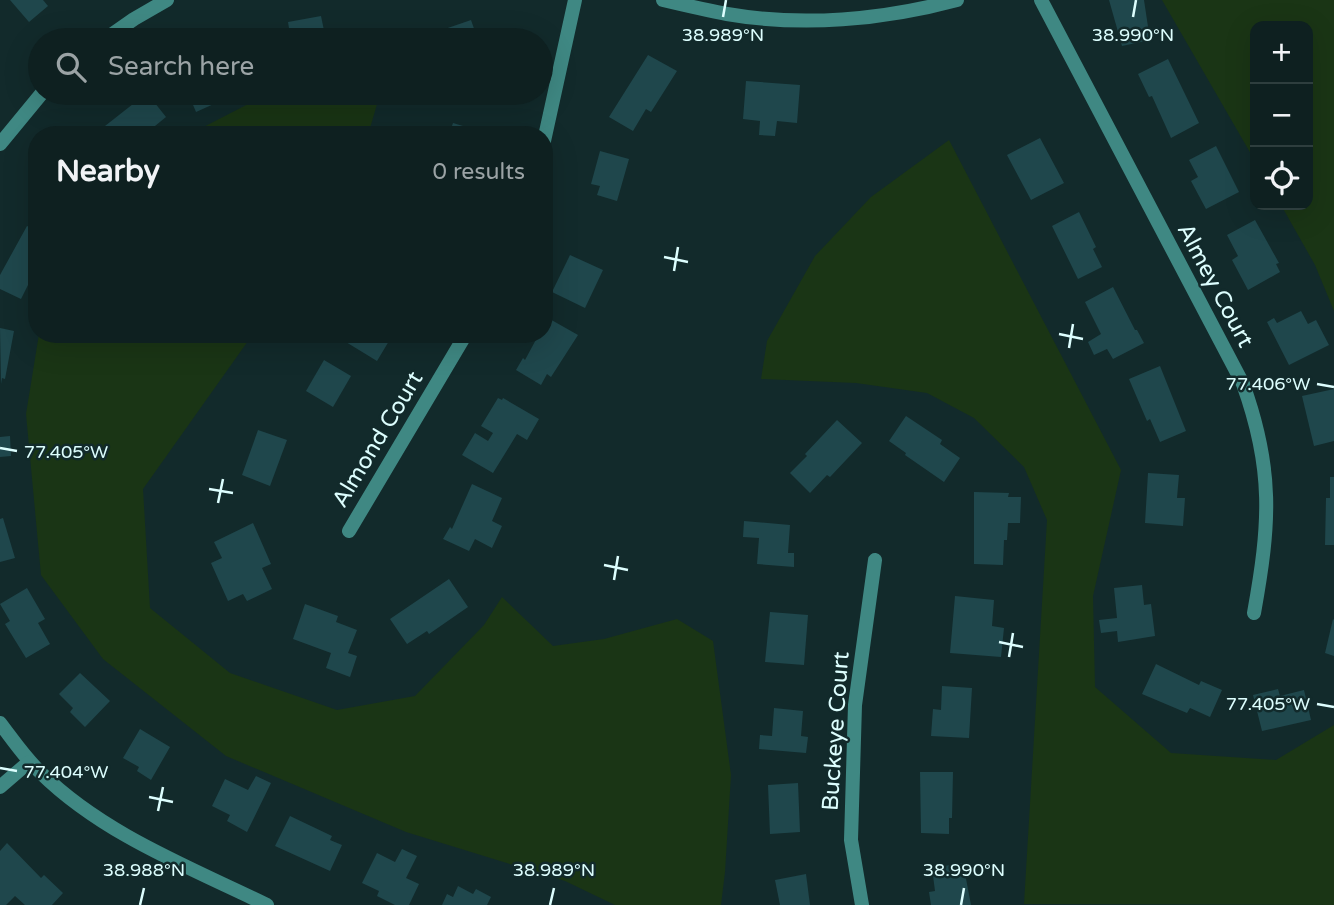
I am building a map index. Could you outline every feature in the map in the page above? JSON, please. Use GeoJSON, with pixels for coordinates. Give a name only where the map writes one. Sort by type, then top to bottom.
{"type":"FeatureCollection","features":[{"type":"Feature","properties":{"kind":"street"},"geometry":{"type":"LineString","coordinates":[[121,28],[167,0]]}},
{"type":"Feature","properties":{"kind":"street"},"geometry":{"type":"LineString","coordinates":[[553,100],[575,0]]}},
{"type":"Feature","properties":{"kind":"street"},"geometry":{"type":"LineString","coordinates":[[663,0],[728,14],[801,20],[892,14],[957,0]]}},
{"type":"Feature","properties":{"kind":"street","name":"Almey Court"},"geometry":{"type":"LineString","coordinates":[[1041,0],[1243,384],[1255,418],[1264,455],[1268,510],[1254,613]]}},
{"type":"Feature","properties":{"kind":"street"},"geometry":{"type":"LineString","coordinates":[[0,144],[32,105]]}},
{"type":"Feature","properties":{"kind":"street"},"geometry":{"type":"LineString","coordinates":[[547,126],[552,105]]}},
{"type":"Feature","properties":{"kind":"street","name":"Almond Court"},"geometry":{"type":"LineString","coordinates":[[349,531],[461,343]]}},
{"type":"Feature","properties":{"kind":"street","name":"Buckeye Court"},"geometry":{"type":"LineString","coordinates":[[862,905],[851,841],[855,705],[875,560]]}},
{"type":"Feature","properties":{"kind":"street"},"geometry":{"type":"LineString","coordinates":[[0,723],[29,762],[75,803],[111,827],[267,905]]}},
{"type":"Feature","properties":{"kind":"street"},"geometry":{"type":"LineString","coordinates":[[0,787],[29,762]]}},
{"type":"Feature","properties":{"kind":"green space"},"geometry":{"type":"Polygon","coordinates":[[[1162,0],[1334,0],[1334,311],[1315,265],[1284,210],[1313,210],[1313,21],[1250,21],[1250,152],[1162,0]]]}},
{"type":"Feature","properties":{"kind":"green space"},"geometry":{"type":"Polygon","coordinates":[[[246,105],[377,105],[371,126],[206,126],[246,105]]]}},
{"type":"Feature","properties":{"kind":"green space"},"geometry":{"type":"Polygon","coordinates":[[[949,140],[1121,470],[1093,596],[1095,687],[1171,753],[1276,760],[1334,725],[1334,905],[1024,904],[1047,520],[1024,467],[974,418],[927,393],[856,383],[761,379],[767,341],[815,256],[871,197],[949,140]]]}},
{"type":"Feature","properties":{"kind":"green space"},"geometry":{"type":"Polygon","coordinates":[[[38,343],[247,343],[143,489],[150,608],[230,673],[337,710],[415,696],[484,625],[502,597],[553,646],[604,639],[677,619],[713,641],[731,775],[721,905],[615,905],[565,881],[406,832],[226,756],[103,659],[41,575],[26,414],[38,343]]]}},
{"type":"Feature","properties":{"kind":"building"},"geometry":{"type":"Polygon","coordinates":[[[10,0],[43,0],[48,6],[29,22],[10,0]]]}},
{"type":"Feature","properties":{"kind":"building"},"geometry":{"type":"Polygon","coordinates":[[[1109,0],[1144,0],[1150,40],[1122,46],[1109,0]]]}},
{"type":"Feature","properties":{"kind":"building"},"geometry":{"type":"Polygon","coordinates":[[[321,16],[324,28],[289,28],[288,22],[321,16]]]}},
{"type":"Feature","properties":{"kind":"building"},"geometry":{"type":"Polygon","coordinates":[[[471,20],[474,28],[448,28],[471,20]]]}},
{"type":"Feature","properties":{"kind":"building"},"geometry":{"type":"Polygon","coordinates":[[[648,55],[677,71],[651,112],[646,109],[633,131],[609,117],[648,55]]]}},
{"type":"Feature","properties":{"kind":"building"},"geometry":{"type":"Polygon","coordinates":[[[1168,59],[1199,123],[1171,138],[1152,96],[1149,97],[1138,74],[1168,59]]]}},
{"type":"Feature","properties":{"kind":"building"},"geometry":{"type":"Polygon","coordinates":[[[746,81],[800,85],[797,123],[777,121],[775,136],[759,135],[760,121],[743,119],[746,81]]]}},
{"type":"Feature","properties":{"kind":"building"},"geometry":{"type":"Polygon","coordinates":[[[132,105],[156,105],[166,117],[155,126],[105,126],[132,105]]]}},
{"type":"Feature","properties":{"kind":"building"},"geometry":{"type":"Polygon","coordinates":[[[193,105],[212,105],[196,112],[193,105]]]}},
{"type":"Feature","properties":{"kind":"building"},"geometry":{"type":"Polygon","coordinates":[[[1040,138],[1064,183],[1031,200],[1007,155],[1040,138]]]}},
{"type":"Feature","properties":{"kind":"building"},"geometry":{"type":"Polygon","coordinates":[[[1216,146],[1239,192],[1206,209],[1191,181],[1198,177],[1189,160],[1216,146]]]}},
{"type":"Feature","properties":{"kind":"building"},"geometry":{"type":"Polygon","coordinates":[[[600,151],[629,159],[617,201],[597,195],[600,186],[591,184],[600,151]]]}},
{"type":"Feature","properties":{"kind":"building"},"geometry":{"type":"Polygon","coordinates":[[[1079,212],[1096,247],[1093,249],[1102,267],[1078,279],[1052,226],[1079,212]]]}},
{"type":"Feature","properties":{"kind":"building"},"geometry":{"type":"Polygon","coordinates":[[[1255,220],[1279,263],[1276,264],[1280,272],[1248,290],[1232,260],[1238,256],[1227,235],[1255,220]]]}},
{"type":"Feature","properties":{"kind":"building"},"geometry":{"type":"Polygon","coordinates":[[[28,226],[28,285],[21,299],[0,289],[0,275],[28,226]]]}},
{"type":"Feature","properties":{"kind":"building"},"geometry":{"type":"Polygon","coordinates":[[[570,255],[603,270],[585,308],[553,292],[570,255]]]}},
{"type":"Feature","properties":{"kind":"building"},"geometry":{"type":"Polygon","coordinates":[[[1113,287],[1144,343],[1113,359],[1107,349],[1094,355],[1088,342],[1101,334],[1085,302],[1113,287]]]}},
{"type":"Feature","properties":{"kind":"building"},"geometry":{"type":"Polygon","coordinates":[[[1301,311],[1308,324],[1316,320],[1329,345],[1289,365],[1267,322],[1274,318],[1277,323],[1301,311]]]}},
{"type":"Feature","properties":{"kind":"building"},"geometry":{"type":"Polygon","coordinates":[[[553,321],[578,335],[551,377],[547,374],[541,385],[516,370],[523,358],[525,360],[534,343],[553,343],[553,321]]]}},
{"type":"Feature","properties":{"kind":"building"},"geometry":{"type":"Polygon","coordinates":[[[0,328],[14,331],[5,379],[2,378],[1,384],[0,328]]]}},
{"type":"Feature","properties":{"kind":"building"},"geometry":{"type":"Polygon","coordinates":[[[348,343],[388,343],[377,361],[348,343]]]}},
{"type":"Feature","properties":{"kind":"building"},"geometry":{"type":"Polygon","coordinates":[[[324,360],[351,376],[333,407],[306,391],[324,360]]]}},
{"type":"Feature","properties":{"kind":"building"},"geometry":{"type":"Polygon","coordinates":[[[1160,366],[1186,431],[1160,442],[1150,419],[1147,421],[1129,379],[1160,366]]]}},
{"type":"Feature","properties":{"kind":"building"},"geometry":{"type":"Polygon","coordinates":[[[1334,389],[1334,441],[1314,446],[1302,396],[1334,389]]]}},
{"type":"Feature","properties":{"kind":"building"},"geometry":{"type":"Polygon","coordinates":[[[498,398],[503,398],[539,419],[527,440],[517,434],[493,473],[462,455],[475,433],[488,441],[493,433],[481,426],[498,398]]]}},
{"type":"Feature","properties":{"kind":"building"},"geometry":{"type":"Polygon","coordinates":[[[906,416],[942,440],[940,444],[960,458],[944,482],[889,441],[906,416]]]}},
{"type":"Feature","properties":{"kind":"building"},"geometry":{"type":"Polygon","coordinates":[[[837,420],[862,443],[830,477],[827,475],[810,493],[790,473],[837,420]]]}},
{"type":"Feature","properties":{"kind":"building"},"geometry":{"type":"Polygon","coordinates":[[[258,430],[287,440],[270,486],[242,475],[258,430]]]}},
{"type":"Feature","properties":{"kind":"building"},"geometry":{"type":"Polygon","coordinates":[[[10,436],[11,456],[0,457],[0,437],[10,436]]]}},
{"type":"Feature","properties":{"kind":"building"},"geometry":{"type":"Polygon","coordinates":[[[1148,473],[1179,475],[1177,498],[1185,498],[1183,526],[1145,523],[1148,473]]]}},
{"type":"Feature","properties":{"kind":"building"},"geometry":{"type":"Polygon","coordinates":[[[1330,477],[1334,477],[1334,545],[1325,545],[1326,498],[1330,498],[1330,477]]]}},
{"type":"Feature","properties":{"kind":"building"},"geometry":{"type":"Polygon","coordinates":[[[472,484],[502,498],[492,521],[502,526],[492,548],[475,539],[469,551],[443,539],[450,527],[452,529],[472,484]]]}},
{"type":"Feature","properties":{"kind":"building"},"geometry":{"type":"Polygon","coordinates":[[[974,492],[1009,493],[1008,497],[1021,497],[1020,523],[1008,523],[1003,565],[974,564],[974,492]]]}},
{"type":"Feature","properties":{"kind":"building"},"geometry":{"type":"Polygon","coordinates":[[[3,518],[15,558],[0,562],[0,519],[3,518]]]}},
{"type":"Feature","properties":{"kind":"building"},"geometry":{"type":"Polygon","coordinates":[[[744,521],[790,525],[788,553],[794,553],[794,567],[757,564],[759,538],[743,537],[744,521]]]}},
{"type":"Feature","properties":{"kind":"building"},"geometry":{"type":"Polygon","coordinates":[[[253,523],[271,564],[262,568],[272,589],[247,601],[243,594],[228,601],[211,563],[222,558],[214,542],[253,523]]]}},
{"type":"Feature","properties":{"kind":"building"},"geometry":{"type":"Polygon","coordinates":[[[449,579],[468,607],[429,634],[427,631],[407,644],[390,619],[449,579]]]}},
{"type":"Feature","properties":{"kind":"building"},"geometry":{"type":"Polygon","coordinates":[[[1142,585],[1144,605],[1151,604],[1155,636],[1118,642],[1117,631],[1101,633],[1099,620],[1117,618],[1114,588],[1142,585]]]}},
{"type":"Feature","properties":{"kind":"building"},"geometry":{"type":"Polygon","coordinates":[[[27,588],[45,619],[38,623],[50,644],[26,658],[5,624],[10,621],[0,604],[27,588]]]}},
{"type":"Feature","properties":{"kind":"building"},"geometry":{"type":"Polygon","coordinates":[[[955,596],[994,600],[992,626],[1004,628],[1001,657],[950,653],[955,596]]]}},
{"type":"Feature","properties":{"kind":"building"},"geometry":{"type":"Polygon","coordinates":[[[305,604],[338,616],[336,622],[357,630],[348,653],[357,656],[350,677],[326,668],[331,653],[293,639],[305,604]]]}},
{"type":"Feature","properties":{"kind":"building"},"geometry":{"type":"Polygon","coordinates":[[[770,612],[808,615],[804,665],[765,662],[770,612]]]}},
{"type":"Feature","properties":{"kind":"building"},"geometry":{"type":"Polygon","coordinates":[[[1334,620],[1334,656],[1325,653],[1334,620]]]}},
{"type":"Feature","properties":{"kind":"building"},"geometry":{"type":"Polygon","coordinates":[[[1156,664],[1199,685],[1201,681],[1222,690],[1210,717],[1190,708],[1187,713],[1142,694],[1156,664]]]}},
{"type":"Feature","properties":{"kind":"building"},"geometry":{"type":"Polygon","coordinates":[[[80,673],[110,701],[85,727],[70,712],[73,708],[59,694],[80,673]]]}},
{"type":"Feature","properties":{"kind":"building"},"geometry":{"type":"Polygon","coordinates":[[[942,686],[972,688],[969,738],[931,736],[933,709],[941,710],[942,686]]]}},
{"type":"Feature","properties":{"kind":"building"},"geometry":{"type":"Polygon","coordinates":[[[1278,689],[1280,696],[1304,690],[1311,720],[1262,731],[1253,695],[1278,689]]]}},
{"type":"Feature","properties":{"kind":"building"},"geometry":{"type":"Polygon","coordinates":[[[774,708],[803,711],[801,736],[808,737],[806,753],[759,749],[760,735],[772,736],[774,708]]]}},
{"type":"Feature","properties":{"kind":"building"},"geometry":{"type":"Polygon","coordinates":[[[140,729],[170,747],[151,780],[137,771],[139,767],[123,758],[140,729]]]}},
{"type":"Feature","properties":{"kind":"building"},"geometry":{"type":"Polygon","coordinates":[[[920,772],[953,772],[949,834],[921,833],[920,772]]]}},
{"type":"Feature","properties":{"kind":"building"},"geometry":{"type":"Polygon","coordinates":[[[256,776],[271,783],[247,832],[227,821],[230,815],[212,806],[225,779],[248,790],[256,776]]]}},
{"type":"Feature","properties":{"kind":"building"},"geometry":{"type":"Polygon","coordinates":[[[798,783],[800,832],[770,834],[768,785],[798,783]]]}},
{"type":"Feature","properties":{"kind":"building"},"geometry":{"type":"Polygon","coordinates":[[[290,816],[332,836],[330,840],[342,845],[330,871],[275,846],[290,816]]]}},
{"type":"Feature","properties":{"kind":"building"},"geometry":{"type":"Polygon","coordinates":[[[7,843],[41,878],[44,875],[63,893],[52,905],[25,905],[15,896],[6,905],[0,905],[0,851],[7,843]]]}},
{"type":"Feature","properties":{"kind":"building"},"geometry":{"type":"Polygon","coordinates":[[[402,849],[417,856],[406,878],[419,884],[409,905],[395,905],[377,896],[379,891],[362,883],[377,853],[395,862],[402,849]]]}},
{"type":"Feature","properties":{"kind":"building"},"geometry":{"type":"Polygon","coordinates":[[[963,863],[971,905],[931,905],[929,892],[935,891],[932,868],[963,863]]]}},
{"type":"Feature","properties":{"kind":"building"},"geometry":{"type":"Polygon","coordinates":[[[806,874],[810,905],[780,905],[775,880],[806,874]]]}},
{"type":"Feature","properties":{"kind":"building"},"geometry":{"type":"Polygon","coordinates":[[[458,886],[473,894],[476,889],[491,897],[487,905],[442,905],[447,894],[453,897],[458,886]]]}}]}
